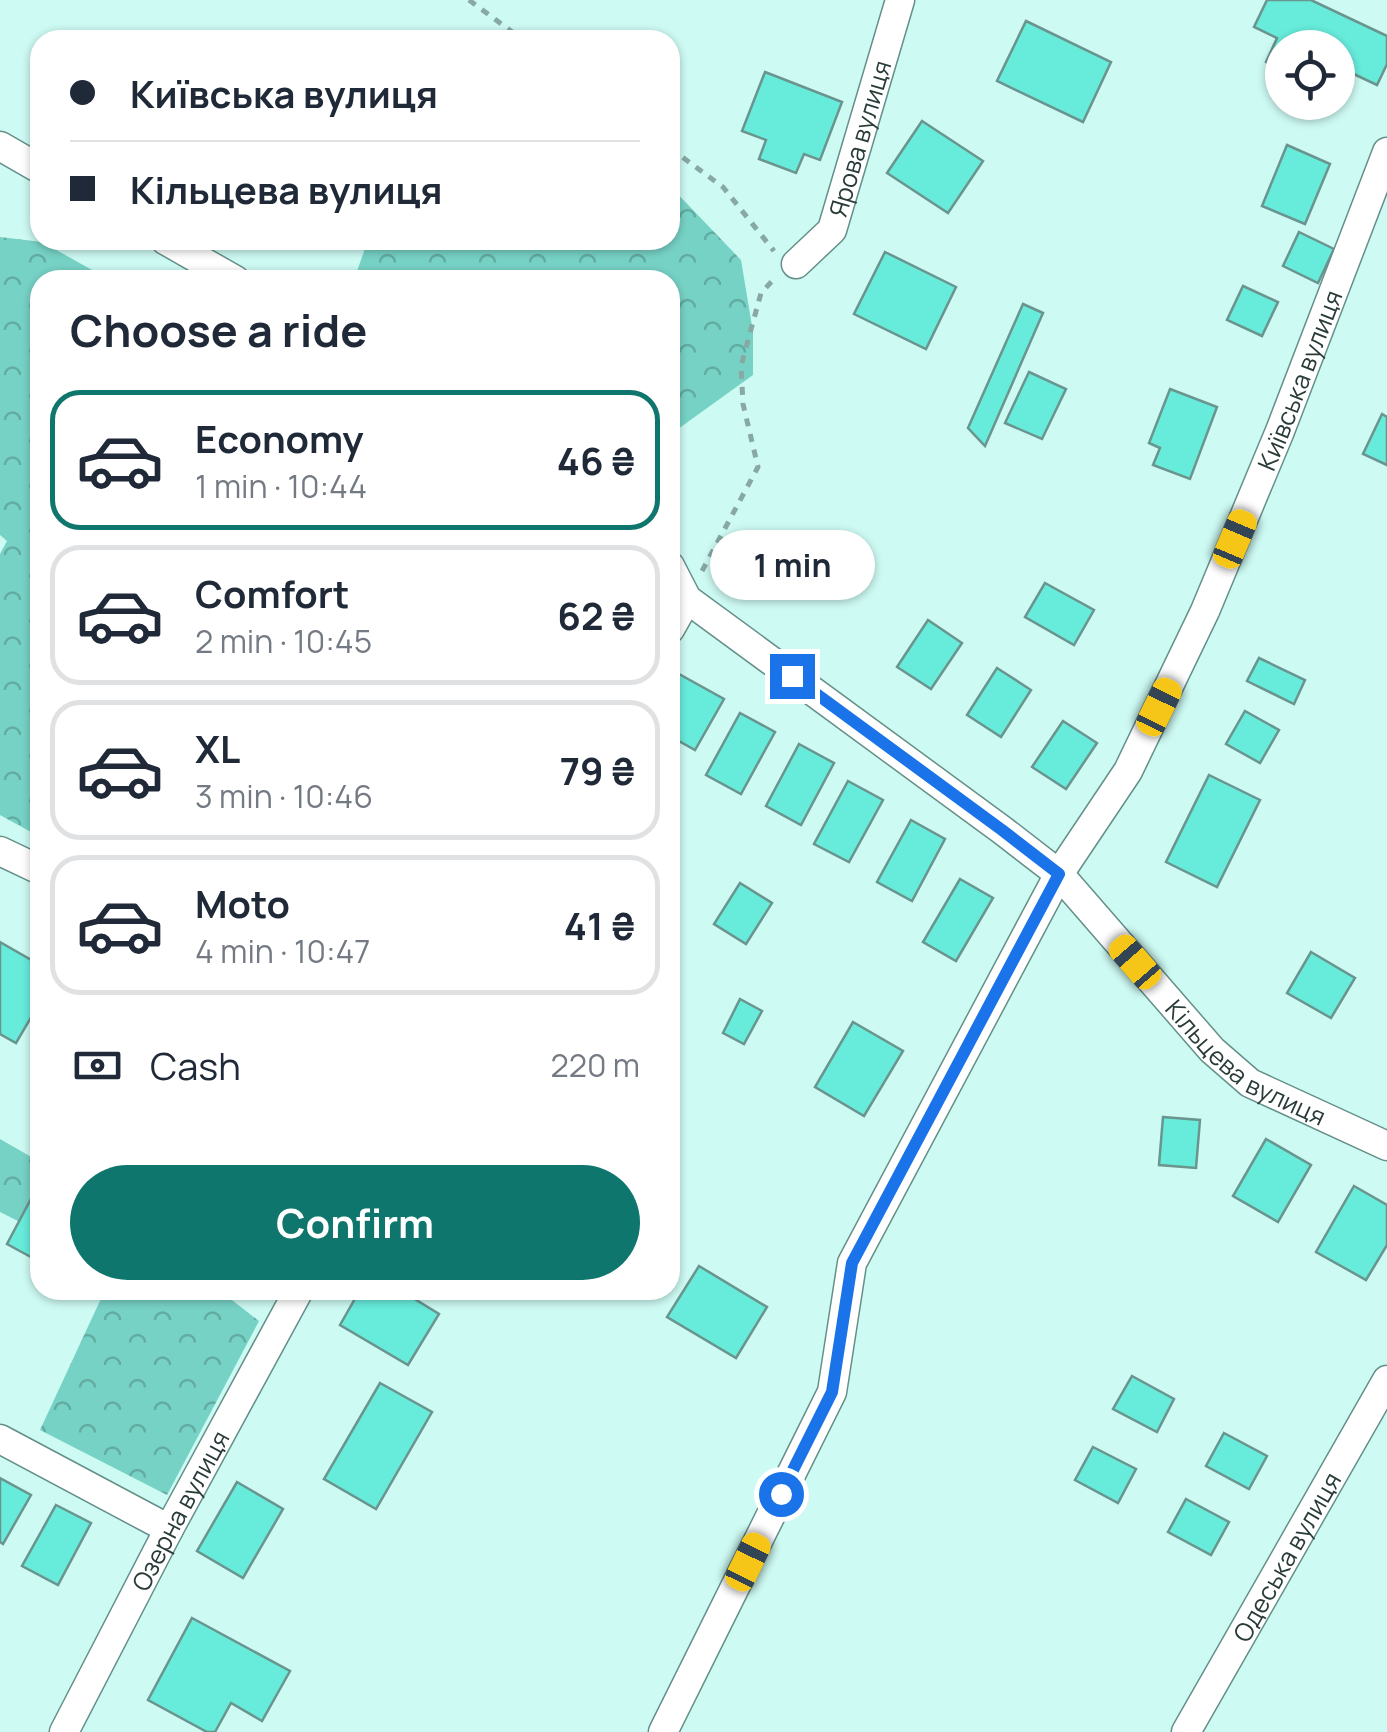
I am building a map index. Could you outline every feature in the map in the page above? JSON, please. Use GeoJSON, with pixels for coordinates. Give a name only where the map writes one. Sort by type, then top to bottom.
{"type":"FeatureCollection","features":[{"type":"Feature","properties":{"kind":"street","name":"Ярова вулиця"},"geometry":{"type":"LineString","coordinates":[[790,265],[832,230],[900,0]]}},
{"type":"Feature","properties":{"kind":"street"},"geometry":{"type":"LineString","coordinates":[[0,146],[30,163]]}},
{"type":"Feature","properties":{"kind":"street","name":"Київська вулиця"},"geometry":{"type":"LineString","coordinates":[[663,1732],[832,1392],[852,1263],[1059,874],[1128,771],[1205,611],[1280,430],[1387,152]]}},
{"type":"Feature","properties":{"kind":"street"},"geometry":{"type":"LineString","coordinates":[[182,250],[218,270]]}},
{"type":"Feature","properties":{"kind":"street","name":"Кільцева вулиця"},"geometry":{"type":"LineString","coordinates":[[680,585],[687,599],[1059,874],[1212,1050],[1250,1084],[1387,1146]]}},
{"type":"Feature","properties":{"kind":"street"},"geometry":{"type":"LineString","coordinates":[[680,611],[687,599]]}},
{"type":"Feature","properties":{"kind":"street"},"geometry":{"type":"LineString","coordinates":[[0,851],[30,865]]}},
{"type":"Feature","properties":{"kind":"street","name":"Озерна вулиця"},"geometry":{"type":"LineString","coordinates":[[64,1732],[294,1300]]}},
{"type":"Feature","properties":{"kind":"street","name":"Одеська вулиця"},"geometry":{"type":"LineString","coordinates":[[1186,1732],[1387,1380]]}},
{"type":"Feature","properties":{"kind":"street"},"geometry":{"type":"LineString","coordinates":[[0,1439],[169,1529]]}},
{"type":"Feature","properties":{"kind":"path"},"geometry":{"type":"LineString","coordinates":[[468,0],[509,30]]}},
{"type":"Feature","properties":{"kind":"path"},"geometry":{"type":"LineString","coordinates":[[680,156],[722,187],[790,265],[761,293],[741,366],[743,404],[758,467],[687,599]]}},
{"type":"Feature","properties":{"kind":"green space"},"geometry":{"type":"Polygon","coordinates":[[[680,196],[741,260],[753,332],[753,375],[680,428],[680,270],[357,270],[364,250],[680,250],[680,196]]]}},
{"type":"Feature","properties":{"kind":"green space"},"geometry":{"type":"Polygon","coordinates":[[[0,237],[30,241],[30,250],[56,250],[92,270],[30,270],[30,832],[0,815],[0,554],[7,541],[0,535],[0,237]]]}},
{"type":"Feature","properties":{"kind":"green space"},"geometry":{"type":"Polygon","coordinates":[[[0,1139],[30,1156],[30,1227],[0,1212],[0,1139]]]}},
{"type":"Feature","properties":{"kind":"green space"},"geometry":{"type":"Polygon","coordinates":[[[100,1300],[232,1300],[259,1321],[167,1495],[40,1430],[100,1300]]]}},
{"type":"Feature","properties":{"kind":"building"},"geometry":{"type":"Polygon","coordinates":[[[1267,0],[1311,0],[1387,36],[1387,64],[1377,85],[1355,75],[1355,30],[1265,32],[1254,27],[1267,0]]]}},
{"type":"Feature","properties":{"kind":"building"},"geometry":{"type":"Polygon","coordinates":[[[1026,21],[1111,62],[1083,122],[997,81],[1026,21]]]}},
{"type":"Feature","properties":{"kind":"building"},"geometry":{"type":"Polygon","coordinates":[[[765,72],[842,102],[820,160],[804,154],[796,173],[759,159],[766,140],[742,131],[765,72]]]}},
{"type":"Feature","properties":{"kind":"building"},"geometry":{"type":"Polygon","coordinates":[[[922,121],[983,161],[948,213],[887,173],[922,121]]]}},
{"type":"Feature","properties":{"kind":"building"},"geometry":{"type":"Polygon","coordinates":[[[1287,145],[1330,164],[1305,224],[1262,206],[1287,145]]]}},
{"type":"Feature","properties":{"kind":"building"},"geometry":{"type":"Polygon","coordinates":[[[1299,232],[1334,249],[1318,283],[1283,266],[1299,232]]]}},
{"type":"Feature","properties":{"kind":"building"},"geometry":{"type":"Polygon","coordinates":[[[885,252],[956,287],[926,349],[854,314],[885,252]]]}},
{"type":"Feature","properties":{"kind":"building"},"geometry":{"type":"Polygon","coordinates":[[[1243,286],[1278,302],[1262,336],[1227,320],[1243,286]]]}},
{"type":"Feature","properties":{"kind":"building"},"geometry":{"type":"Polygon","coordinates":[[[1023,304],[1043,313],[985,446],[968,428],[1023,304]]]}},
{"type":"Feature","properties":{"kind":"building"},"geometry":{"type":"Polygon","coordinates":[[[1029,372],[1066,389],[1042,439],[1005,423],[1029,372]]]}},
{"type":"Feature","properties":{"kind":"building"},"geometry":{"type":"Polygon","coordinates":[[[1170,389],[1217,407],[1190,479],[1153,465],[1160,448],[1149,443],[1170,389]]]}},
{"type":"Feature","properties":{"kind":"building"},"geometry":{"type":"Polygon","coordinates":[[[1382,414],[1387,417],[1387,465],[1363,454],[1382,414]]]}},
{"type":"Feature","properties":{"kind":"building"},"geometry":{"type":"Polygon","coordinates":[[[1045,583],[1094,610],[1074,645],[1025,617],[1045,583]]]}},
{"type":"Feature","properties":{"kind":"building"},"geometry":{"type":"Polygon","coordinates":[[[928,620],[962,643],[931,689],[897,667],[928,620]]]}},
{"type":"Feature","properties":{"kind":"building"},"geometry":{"type":"Polygon","coordinates":[[[1259,658],[1305,680],[1294,704],[1247,681],[1259,658]]]}},
{"type":"Feature","properties":{"kind":"building"},"geometry":{"type":"Polygon","coordinates":[[[997,668],[1031,690],[1001,737],[967,715],[997,668]]]}},
{"type":"Feature","properties":{"kind":"building"},"geometry":{"type":"Polygon","coordinates":[[[680,675],[724,699],[695,750],[680,742],[680,675]]]}},
{"type":"Feature","properties":{"kind":"building"},"geometry":{"type":"Polygon","coordinates":[[[1245,711],[1279,730],[1260,763],[1226,744],[1245,711]]]}},
{"type":"Feature","properties":{"kind":"building"},"geometry":{"type":"Polygon","coordinates":[[[740,713],[775,732],[741,794],[706,775],[740,713]]]}},
{"type":"Feature","properties":{"kind":"building"},"geometry":{"type":"Polygon","coordinates":[[[1063,721],[1097,743],[1066,789],[1032,767],[1063,721]]]}},
{"type":"Feature","properties":{"kind":"building"},"geometry":{"type":"Polygon","coordinates":[[[799,744],[834,763],[801,825],[766,806],[799,744]]]}},
{"type":"Feature","properties":{"kind":"building"},"geometry":{"type":"Polygon","coordinates":[[[1209,775],[1260,800],[1217,887],[1166,862],[1209,775]]]}},
{"type":"Feature","properties":{"kind":"building"},"geometry":{"type":"Polygon","coordinates":[[[848,781],[883,800],[849,862],[814,844],[848,781]]]}},
{"type":"Feature","properties":{"kind":"building"},"geometry":{"type":"Polygon","coordinates":[[[911,820],[945,839],[912,901],[877,882],[911,820]]]}},
{"type":"Feature","properties":{"kind":"building"},"geometry":{"type":"Polygon","coordinates":[[[960,879],[993,898],[956,961],[923,942],[960,879]]]}},
{"type":"Feature","properties":{"kind":"building"},"geometry":{"type":"Polygon","coordinates":[[[740,883],[772,903],[746,944],[714,924],[740,883]]]}},
{"type":"Feature","properties":{"kind":"building"},"geometry":{"type":"Polygon","coordinates":[[[0,942],[30,959],[30,1019],[16,1043],[0,1034],[0,942]]]}},
{"type":"Feature","properties":{"kind":"building"},"geometry":{"type":"Polygon","coordinates":[[[1311,952],[1355,978],[1331,1018],[1287,993],[1311,952]]]}},
{"type":"Feature","properties":{"kind":"building"},"geometry":{"type":"Polygon","coordinates":[[[740,999],[762,1011],[744,1044],[723,1033],[740,999]]]}},
{"type":"Feature","properties":{"kind":"building"},"geometry":{"type":"Polygon","coordinates":[[[853,1022],[903,1051],[864,1116],[815,1087],[853,1022]]]}},
{"type":"Feature","properties":{"kind":"building"},"geometry":{"type":"Polygon","coordinates":[[[1163,1117],[1200,1120],[1196,1168],[1159,1165],[1163,1117]]]}},
{"type":"Feature","properties":{"kind":"building"},"geometry":{"type":"Polygon","coordinates":[[[1266,1139],[1311,1165],[1278,1222],[1233,1196],[1266,1139]]]}},
{"type":"Feature","properties":{"kind":"building"},"geometry":{"type":"Polygon","coordinates":[[[1354,1186],[1387,1205],[1387,1245],[1366,1280],[1316,1252],[1354,1186]]]}},
{"type":"Feature","properties":{"kind":"building"},"geometry":{"type":"Polygon","coordinates":[[[30,1201],[30,1257],[7,1244],[30,1201]]]}},
{"type":"Feature","properties":{"kind":"building"},"geometry":{"type":"Polygon","coordinates":[[[699,1266],[767,1307],[736,1358],[667,1317],[699,1266]]]}},
{"type":"Feature","properties":{"kind":"building"},"geometry":{"type":"Polygon","coordinates":[[[354,1300],[416,1300],[439,1314],[408,1365],[340,1325],[354,1300]]]}},
{"type":"Feature","properties":{"kind":"building"},"geometry":{"type":"Polygon","coordinates":[[[1132,1376],[1174,1399],[1157,1432],[1113,1409],[1132,1376]]]}},
{"type":"Feature","properties":{"kind":"building"},"geometry":{"type":"Polygon","coordinates":[[[380,1383],[432,1412],[376,1509],[324,1479],[380,1383]]]}},
{"type":"Feature","properties":{"kind":"building"},"geometry":{"type":"Polygon","coordinates":[[[1224,1433],[1267,1456],[1249,1489],[1206,1466],[1224,1433]]]}},
{"type":"Feature","properties":{"kind":"building"},"geometry":{"type":"Polygon","coordinates":[[[1093,1447],[1136,1469],[1118,1503],[1075,1480],[1093,1447]]]}},
{"type":"Feature","properties":{"kind":"building"},"geometry":{"type":"Polygon","coordinates":[[[0,1478],[31,1495],[3,1544],[0,1542],[0,1478]]]}},
{"type":"Feature","properties":{"kind":"building"},"geometry":{"type":"Polygon","coordinates":[[[237,1482],[283,1509],[243,1578],[197,1551],[237,1482]]]}},
{"type":"Feature","properties":{"kind":"building"},"geometry":{"type":"Polygon","coordinates":[[[1186,1499],[1229,1522],[1211,1555],[1168,1532],[1186,1499]]]}},
{"type":"Feature","properties":{"kind":"building"},"geometry":{"type":"Polygon","coordinates":[[[56,1505],[91,1523],[58,1585],[22,1566],[56,1505]]]}},
{"type":"Feature","properties":{"kind":"building"},"geometry":{"type":"Polygon","coordinates":[[[192,1618],[290,1671],[262,1721],[231,1703],[215,1732],[207,1732],[148,1700],[192,1618]]]}},
{"type":"Feature","properties":{"kind":"route"},"geometry":{"type":"LineString","coordinates":[[781,1494],[832,1392],[852,1263],[1059,874],[792,676]]}}]}
